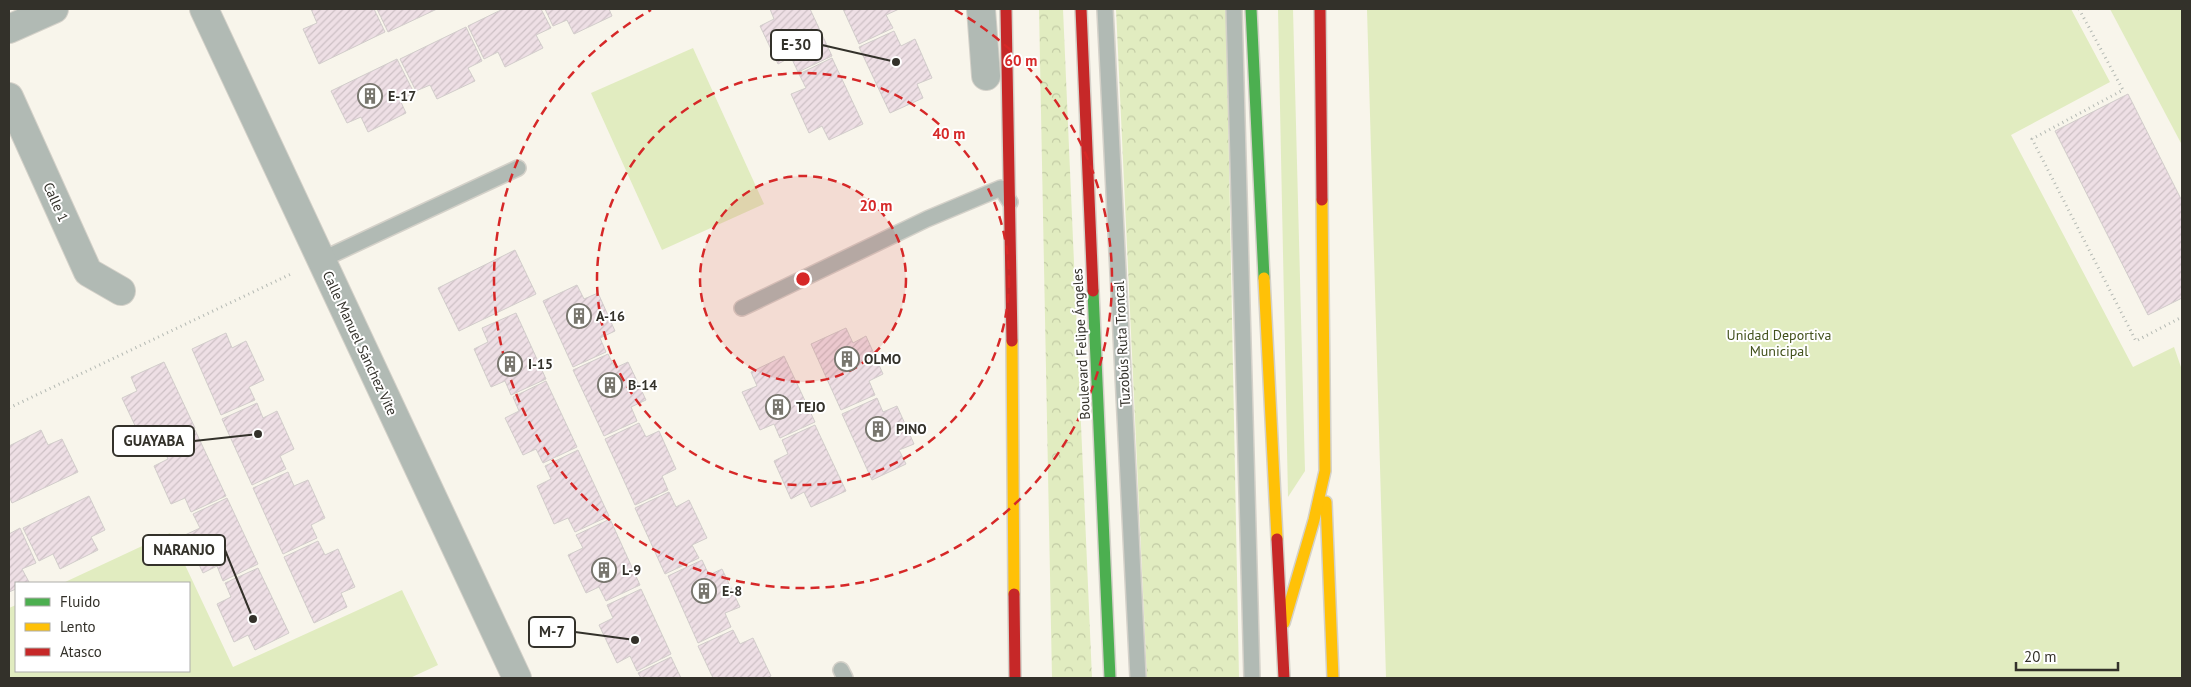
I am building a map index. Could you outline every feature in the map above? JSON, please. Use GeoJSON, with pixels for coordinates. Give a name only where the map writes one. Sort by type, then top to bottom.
{"type":"FeatureCollection","features":[{"type":"Feature","properties":{"kind":"main road"},"geometry":{"type":"LineString","coordinates":[[1006,9],[1011,203],[1015,678]]}},
{"type":"Feature","properties":{"kind":"main road","name":"Boulevard Felipe Ángeles"},"geometry":{"type":"LineString","coordinates":[[1081,9],[1110,678]]}},
{"type":"Feature","properties":{"kind":"main road"},"geometry":{"type":"LineString","coordinates":[[1251,9],[1284,678]]}},
{"type":"Feature","properties":{"kind":"main road"},"geometry":{"type":"LineString","coordinates":[[1320,9],[1325,471],[1333,678]]}},
{"type":"Feature","properties":{"kind":"main road"},"geometry":{"type":"LineString","coordinates":[[1282,629],[1314,520],[1325,471]]}},
{"type":"Feature","properties":{"kind":"street"},"geometry":{"type":"LineString","coordinates":[[9,30],[54,9]]}},
{"type":"Feature","properties":{"kind":"street","name":"Calle Manuel Sánchez Vite"},"geometry":{"type":"LineString","coordinates":[[204,9],[517,678]]}},
{"type":"Feature","properties":{"kind":"street"},"geometry":{"type":"LineString","coordinates":[[981,9],[986,76]]}},
{"type":"Feature","properties":{"kind":"street","name":"Calle 1"},"geometry":{"type":"LineString","coordinates":[[9,97],[88,272],[121,292]]}},
{"type":"Feature","properties":{"kind":"lane","name":"Tuzobús Ruta Troncal"},"geometry":{"type":"LineString","coordinates":[[1105,9],[1138,678]]}},
{"type":"Feature","properties":{"kind":"lane"},"geometry":{"type":"LineString","coordinates":[[1234,9],[1252,678]]}},
{"type":"Feature","properties":{"kind":"lane"},"geometry":{"type":"LineString","coordinates":[[321,260],[518,168]]}},
{"type":"Feature","properties":{"kind":"lane"},"geometry":{"type":"LineString","coordinates":[[742,308],[927,219],[1001,188],[1011,203]]}},
{"type":"Feature","properties":{"kind":"path"},"geometry":{"type":"LineString","coordinates":[[2079,9],[2123,90],[2032,139],[2136,341],[2182,317]]}},
{"type":"Feature","properties":{"kind":"path"},"geometry":{"type":"LineString","coordinates":[[9,408],[321,260]]}},
{"type":"Feature","properties":{"kind":"green space"},"geometry":{"type":"Polygon","coordinates":[[[1039,9],[1063,9],[1092,678],[1052,678],[1039,9]]]}},
{"type":"Feature","properties":{"kind":"green space"},"geometry":{"type":"Polygon","coordinates":[[[1116,9],[1226,9],[1239,678],[1147,678],[1116,9]]]}},
{"type":"Feature","properties":{"kind":"green space"},"geometry":{"type":"Polygon","coordinates":[[[1278,9],[1293,9],[1305,471],[1288,497],[1278,9]]]}},
{"type":"Feature","properties":{"kind":"green space","name":"Unidad Deportiva Municipal"},"geometry":{"type":"Polygon","coordinates":[[[1367,9],[2071,9],[2110,82],[2011,135],[2133,367],[2174,347],[2182,370],[2182,678],[1386,678],[1367,9]]]}},
{"type":"Feature","properties":{"kind":"green space"},"geometry":{"type":"Polygon","coordinates":[[[2110,9],[2182,9],[2182,145],[2110,9]]]}},
{"type":"Feature","properties":{"kind":"green space"},"geometry":{"type":"Polygon","coordinates":[[[693,48],[764,204],[662,250],[591,93],[693,48]]]}},
{"type":"Feature","properties":{"kind":"green space"},"geometry":{"type":"Polygon","coordinates":[[[170,533],[233,667],[402,590],[438,665],[410,678],[9,678],[9,608],[15,605],[15,672],[190,672],[190,582],[65,582],[170,533]]]}},
{"type":"Feature","properties":{"kind":"building"},"geometry":{"type":"Polygon","coordinates":[[[311,9],[374,9],[385,32],[319,64],[303,29],[317,23],[311,9]]]}},
{"type":"Feature","properties":{"kind":"building"},"geometry":{"type":"Polygon","coordinates":[[[377,9],[437,9],[388,32],[377,9]]]}},
{"type":"Feature","properties":{"kind":"building"},"geometry":{"type":"Polygon","coordinates":[[[503,9],[541,9],[551,28],[536,35],[543,48],[505,67],[498,52],[484,59],[468,26],[503,9]]]}},
{"type":"Feature","properties":{"kind":"building"},"geometry":{"type":"Polygon","coordinates":[[[545,9],[609,9],[612,16],[574,34],[567,20],[553,26],[545,9]]]}},
{"type":"Feature","properties":{"kind":"building"},"geometry":{"type":"Polygon","coordinates":[[[770,9],[810,9],[832,56],[798,72],[791,57],[778,64],[760,26],[774,19],[770,9]]]}},
{"type":"Feature","properties":{"kind":"building"},"geometry":{"type":"Polygon","coordinates":[[[843,9],[899,9],[886,15],[893,28],[859,44],[843,9]]]}},
{"type":"Feature","properties":{"kind":"building"},"geometry":{"type":"Polygon","coordinates":[[[466,27],[482,61],[468,68],[475,81],[437,99],[430,85],[416,91],[400,59],[466,27]]]}},
{"type":"Feature","properties":{"kind":"building"},"geometry":{"type":"Polygon","coordinates":[[[894,31],[901,46],[915,39],[932,78],[917,84],[923,98],[890,113],[859,47],[894,31]]]}},
{"type":"Feature","properties":{"kind":"building"},"geometry":{"type":"Polygon","coordinates":[[[832,58],[863,124],[829,140],[822,126],[809,133],[791,94],[806,88],[799,74],[832,58]]]}},
{"type":"Feature","properties":{"kind":"building","name":"E-17"},"geometry":{"type":"Polygon","coordinates":[[[397,59],[414,93],[400,100],[406,113],[368,132],[361,117],[347,123],[331,91],[397,59]]]}},
{"type":"Feature","properties":{"kind":"building"},"geometry":{"type":"Polygon","coordinates":[[[2128,94],[2182,201],[2182,298],[2148,315],[2055,131],[2128,94]]]}},
{"type":"Feature","properties":{"kind":"building"},"geometry":{"type":"Polygon","coordinates":[[[515,250],[536,294],[459,331],[438,288],[515,250]]]}},
{"type":"Feature","properties":{"kind":"building","name":"A-16"},"geometry":{"type":"Polygon","coordinates":[[[577,285],[584,299],[598,293],[615,331],[600,338],[606,352],[573,367],[543,301],[577,285]]]}},
{"type":"Feature","properties":{"kind":"building","name":"I-15"},"geometry":{"type":"Polygon","coordinates":[[[516,313],[546,379],[511,395],[505,381],[491,387],[474,349],[488,342],[482,328],[516,313]]]}},
{"type":"Feature","properties":{"kind":"building","name":"OLMO"},"geometry":{"type":"Polygon","coordinates":[[[846,328],[853,343],[866,336],[883,374],[869,381],[875,395],[841,410],[811,344],[846,328]]]}},
{"type":"Feature","properties":{"kind":"building"},"geometry":{"type":"Polygon","coordinates":[[[226,333],[232,348],[246,341],[264,380],[249,387],[255,400],[221,415],[192,349],[226,333]]]}},
{"type":"Feature","properties":{"kind":"building","name":"B-14"},"geometry":{"type":"Polygon","coordinates":[[[608,354],[615,368],[628,362],[646,400],[631,407],[637,421],[604,436],[573,370],[608,354]]]}},
{"type":"Feature","properties":{"kind":"building","name":"TEJO"},"geometry":{"type":"Polygon","coordinates":[[[784,356],[815,422],[780,438],[774,424],[760,430],[742,392],[757,386],[751,372],[784,356]]]}},
{"type":"Feature","properties":{"kind":"building"},"geometry":{"type":"Polygon","coordinates":[[[164,362],[195,428],[161,444],[154,429],[140,436],[122,398],[137,391],[131,377],[164,362]]]}},
{"type":"Feature","properties":{"kind":"building"},"geometry":{"type":"Polygon","coordinates":[[[546,381],[577,447],[543,463],[536,449],[523,455],[505,418],[519,411],[513,397],[546,381]]]}},
{"type":"Feature","properties":{"kind":"building","name":"PINO"},"geometry":{"type":"Polygon","coordinates":[[[877,398],[883,412],[897,406],[914,444],[899,450],[906,464],[872,480],[842,414],[877,398]]]}},
{"type":"Feature","properties":{"kind":"building"},"geometry":{"type":"Polygon","coordinates":[[[257,403],[263,418],[277,411],[294,449],[280,456],[286,469],[252,485],[222,419],[257,403]]]}},
{"type":"Feature","properties":{"kind":"building"},"geometry":{"type":"Polygon","coordinates":[[[639,423],[646,437],[659,431],[676,469],[662,476],[668,490],[635,505],[605,439],[639,423]]]}},
{"type":"Feature","properties":{"kind":"building"},"geometry":{"type":"Polygon","coordinates":[[[815,425],[846,491],[811,507],[804,492],[791,499],[774,461],[788,454],[782,440],[815,425]]]}},
{"type":"Feature","properties":{"kind":"building"},"geometry":{"type":"Polygon","coordinates":[[[41,430],[48,445],[62,439],[78,472],[12,503],[9,496],[9,446],[41,430]]]}},
{"type":"Feature","properties":{"kind":"building"},"geometry":{"type":"Polygon","coordinates":[[[195,430],[226,496],[191,512],[185,498],[171,504],[154,466],[168,459],[162,446],[195,430]]]}},
{"type":"Feature","properties":{"kind":"building"},"geometry":{"type":"Polygon","coordinates":[[[578,450],[609,516],[575,532],[568,518],[554,524],[537,486],[551,479],[545,466],[578,450]]]}},
{"type":"Feature","properties":{"kind":"building"},"geometry":{"type":"Polygon","coordinates":[[[288,472],[294,486],[308,480],[325,518],[311,525],[317,538],[283,554],[253,488],[288,472]]]}},
{"type":"Feature","properties":{"kind":"building"},"geometry":{"type":"Polygon","coordinates":[[[669,492],[676,507],[689,500],[707,538],[692,545],[699,558],[665,574],[635,508],[669,492]]]}},
{"type":"Feature","properties":{"kind":"building"},"geometry":{"type":"Polygon","coordinates":[[[89,496],[105,530],[91,537],[98,550],[60,569],[53,554],[39,561],[23,528],[89,496]]]}},
{"type":"Feature","properties":{"kind":"building"},"geometry":{"type":"Polygon","coordinates":[[[227,498],[258,564],[223,581],[217,566],[203,573],[185,535],[200,528],[193,514],[227,498]]]}},
{"type":"Feature","properties":{"kind":"building","name":"L-9"},"geometry":{"type":"Polygon","coordinates":[[[610,519],[640,585],[606,601],[599,587],[586,593],[568,555],[583,548],[576,535],[610,519]]]}},
{"type":"Feature","properties":{"kind":"building"},"geometry":{"type":"Polygon","coordinates":[[[20,528],[36,563],[22,569],[29,582],[15,582],[15,589],[9,592],[9,534],[20,528]]]}},
{"type":"Feature","properties":{"kind":"building"},"geometry":{"type":"Polygon","coordinates":[[[318,541],[325,555],[338,549],[355,587],[341,593],[347,607],[314,623],[284,557],[318,541]]]}},
{"type":"Feature","properties":{"kind":"building","name":"E-8"},"geometry":{"type":"Polygon","coordinates":[[[702,560],[709,575],[722,569],[740,607],[725,613],[731,627],[698,643],[668,576],[702,560]]]}},
{"type":"Feature","properties":{"kind":"building"},"geometry":{"type":"Polygon","coordinates":[[[258,568],[289,633],[255,650],[248,635],[234,642],[217,604],[231,597],[225,583],[258,568]]]}},
{"type":"Feature","properties":{"kind":"building"},"geometry":{"type":"Polygon","coordinates":[[[641,589],[671,654],[637,671],[630,656],[617,663],[599,625],[613,618],[607,605],[641,589]]]}},
{"type":"Feature","properties":{"kind":"building"},"geometry":{"type":"Polygon","coordinates":[[[733,630],[740,644],[753,638],[771,676],[766,678],[713,678],[698,646],[733,630]]]}},
{"type":"Feature","properties":{"kind":"building"},"geometry":{"type":"Polygon","coordinates":[[[671,657],[681,678],[641,678],[638,673],[671,657]]]}},
{"type":"Feature","properties":{"kind":"traffic: fast"},"geometry":{"type":"LineString","coordinates":[[1251,9],[1264,278]]}},
{"type":"Feature","properties":{"kind":"traffic: fast"},"geometry":{"type":"LineString","coordinates":[[1093,291],[1110,678]]}},
{"type":"Feature","properties":{"kind":"traffic: slow"},"geometry":{"type":"LineString","coordinates":[[1284,623],[1314,520],[1325,471],[1322,200]]}},
{"type":"Feature","properties":{"kind":"traffic: slow"},"geometry":{"type":"LineString","coordinates":[[1264,278],[1277,539]]}},
{"type":"Feature","properties":{"kind":"traffic: slow"},"geometry":{"type":"LineString","coordinates":[[1012,341],[1014,594]]}},
{"type":"Feature","properties":{"kind":"traffic: slow"},"geometry":{"type":"LineString","coordinates":[[1326,502],[1333,678]]}},
{"type":"Feature","properties":{"kind":"traffic: jam"},"geometry":{"type":"LineString","coordinates":[[1006,9],[1012,341]]}},
{"type":"Feature","properties":{"kind":"traffic: jam"},"geometry":{"type":"LineString","coordinates":[[1081,9],[1093,291]]}},
{"type":"Feature","properties":{"kind":"traffic: jam"},"geometry":{"type":"LineString","coordinates":[[1320,9],[1322,200]]}},
{"type":"Feature","properties":{"kind":"traffic: jam"},"geometry":{"type":"LineString","coordinates":[[1277,539],[1284,678]]}},
{"type":"Feature","properties":{"kind":"traffic: jam"},"geometry":{"type":"LineString","coordinates":[[1014,594],[1015,678]]}},
{"type":"Feature","properties":{"kind":"place","name":"E-30"},"geometry":{"type":"Point","coordinates":[896,62]}},
{"type":"Feature","properties":{"kind":"place","name":"E-17"},"geometry":{"type":"Point","coordinates":[370,96]}},
{"type":"Feature","properties":{"kind":"place","name":"A-16"},"geometry":{"type":"Point","coordinates":[579,316]}},
{"type":"Feature","properties":{"kind":"place","name":"OLMO"},"geometry":{"type":"Point","coordinates":[847,359]}},
{"type":"Feature","properties":{"kind":"place","name":"I-15"},"geometry":{"type":"Point","coordinates":[510,364]}},
{"type":"Feature","properties":{"kind":"place","name":"B-14"},"geometry":{"type":"Point","coordinates":[610,385]}},
{"type":"Feature","properties":{"kind":"place","name":"TEJO"},"geometry":{"type":"Point","coordinates":[778,407]}},
{"type":"Feature","properties":{"kind":"place","name":"PINO"},"geometry":{"type":"Point","coordinates":[878,429]}},
{"type":"Feature","properties":{"kind":"place","name":"GUAYABA"},"geometry":{"type":"Point","coordinates":[258,434]}},
{"type":"Feature","properties":{"kind":"place","name":"L-9"},"geometry":{"type":"Point","coordinates":[604,570]}},
{"type":"Feature","properties":{"kind":"place","name":"E-8"},"geometry":{"type":"Point","coordinates":[704,591]}},
{"type":"Feature","properties":{"kind":"place","name":"NARANJO"},"geometry":{"type":"Point","coordinates":[253,619]}},
{"type":"Feature","properties":{"kind":"place","name":"M-7"},"geometry":{"type":"Point","coordinates":[635,640]}}]}
